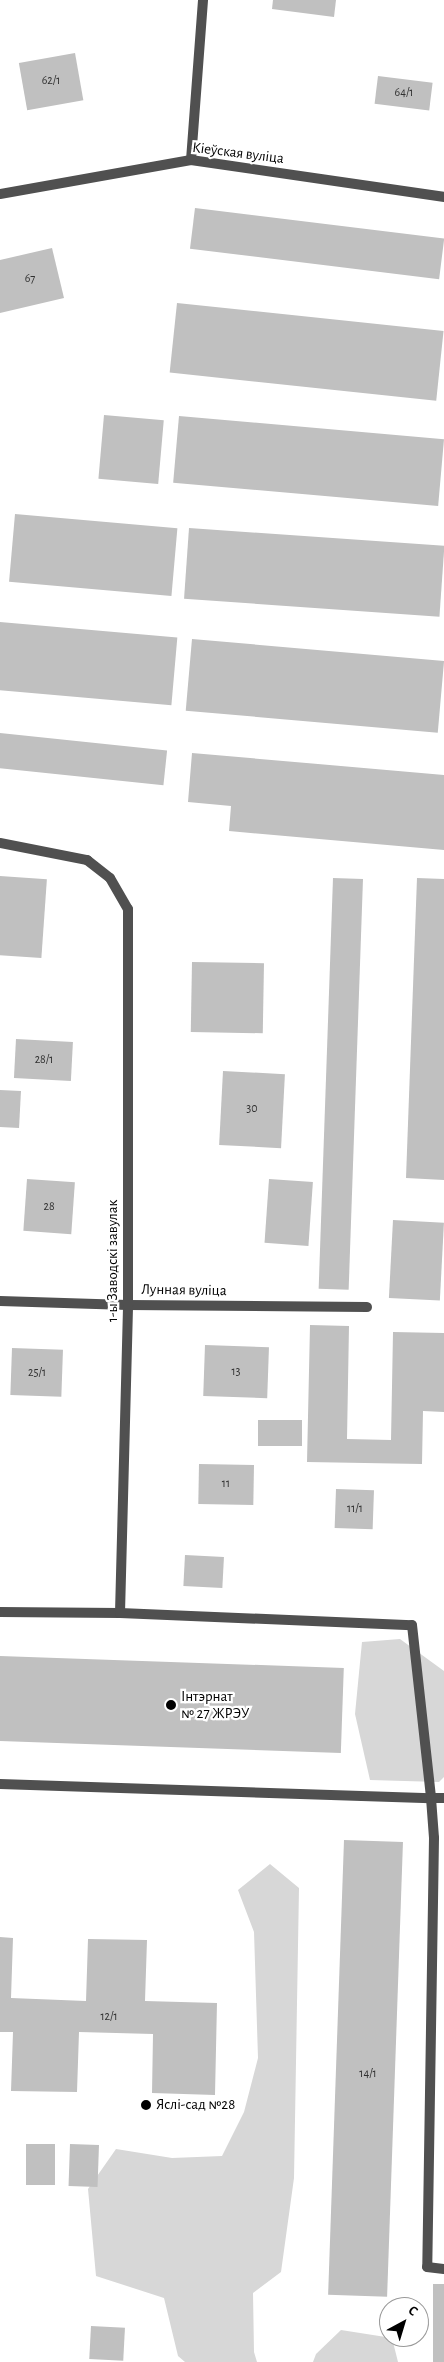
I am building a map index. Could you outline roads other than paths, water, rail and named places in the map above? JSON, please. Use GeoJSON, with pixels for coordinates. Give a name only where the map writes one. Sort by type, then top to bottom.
{"type":"FeatureCollection","features":[{"type":"Feature","properties":{"kind":"street"},"geometry":{"type":"LineString","coordinates":[[191,160],[203,0]]}},
{"type":"Feature","properties":{"kind":"street","name":"Кіеўская вуліца"},"geometry":{"type":"LineString","coordinates":[[0,194],[191,160],[444,197]]}},
{"type":"Feature","properties":{"kind":"street","name":"1-ы Заводскі завулак"},"geometry":{"type":"LineString","coordinates":[[0,843],[87,860],[110,878],[128,909],[128,1305],[120,1613]]}},
{"type":"Feature","properties":{"kind":"street","name":"Лунная вуліца"},"geometry":{"type":"LineString","coordinates":[[0,1301],[128,1305],[367,1307]]}},
{"type":"Feature","properties":{"kind":"street"},"geometry":{"type":"LineString","coordinates":[[0,1612],[120,1613],[412,1625],[434,1838],[426,2267],[444,2269]]}},
{"type":"Feature","properties":{"kind":"street"},"geometry":{"type":"LineString","coordinates":[[0,1784],[444,1798]]}},
{"type":"Feature","properties":{"kind":"place","name":"Інтэрнат № 27 ЖРЭУ"},"geometry":{"type":"Point","coordinates":[171,1705]}},
{"type":"Feature","properties":{"kind":"place","name":"Яслі-сад №28"},"geometry":{"type":"Point","coordinates":[146,2105]}}]}
